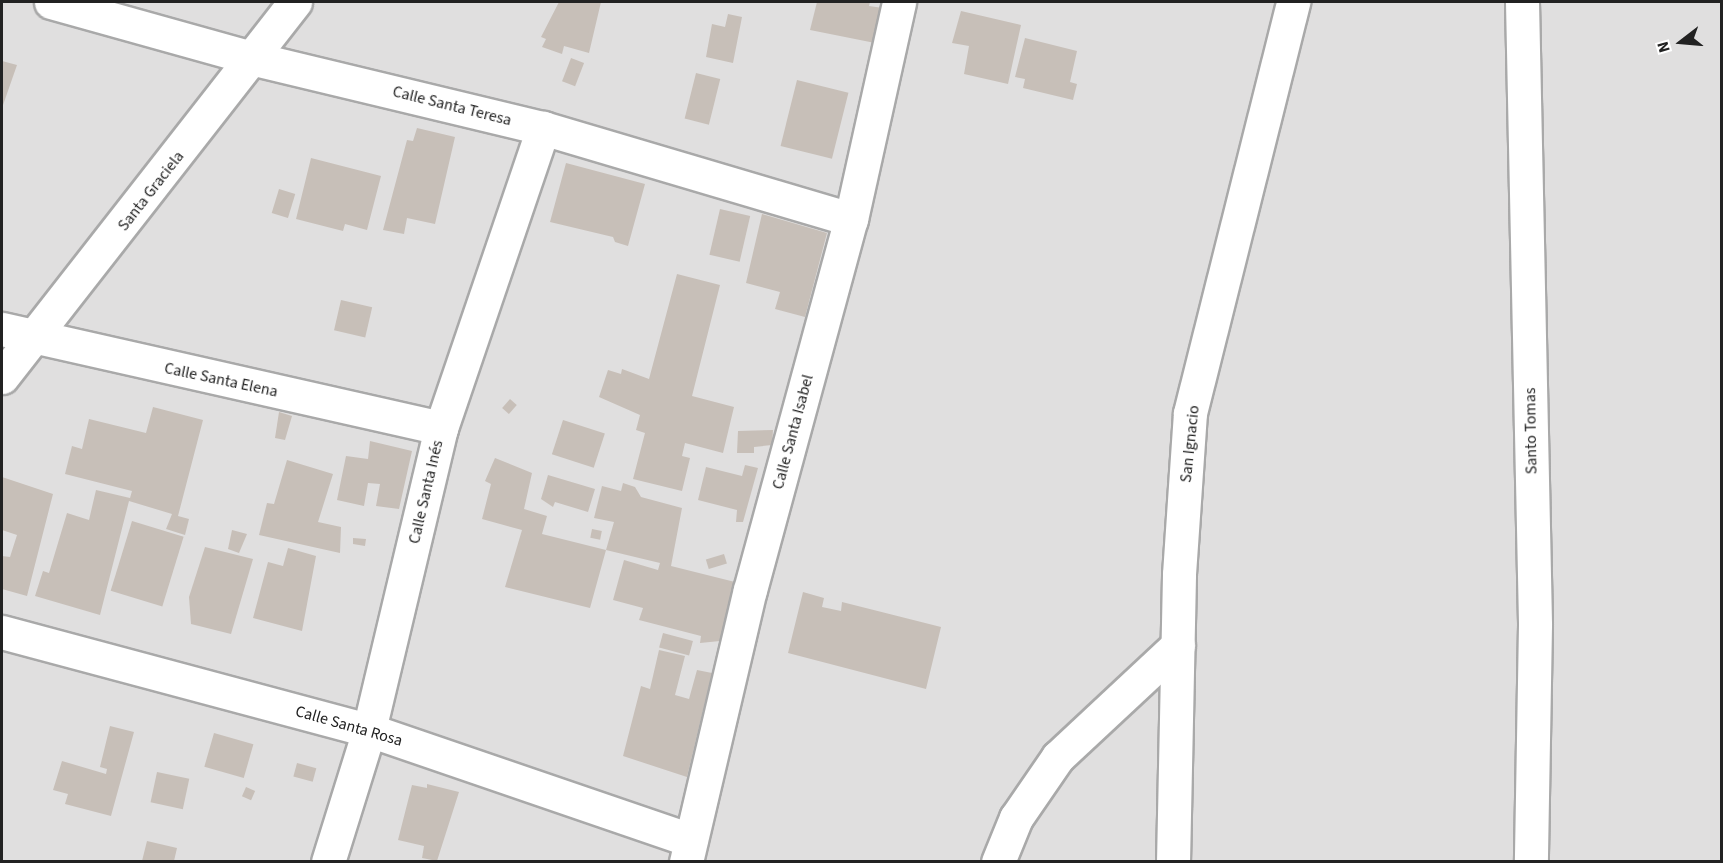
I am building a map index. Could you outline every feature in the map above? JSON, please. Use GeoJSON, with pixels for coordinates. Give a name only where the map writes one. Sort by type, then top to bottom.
{"type":"FeatureCollection","features":[{"type":"Feature","properties":{"kind":"street","name":"Calle Santa Teresa"},"geometry":{"type":"LineString","coordinates":[[51,2],[255,59],[543,128],[851,219]]}},
{"type":"Feature","properties":{"kind":"street","name":"Santa Graciela"},"geometry":{"type":"LineString","coordinates":[[2,377],[35,339],[255,59],[296,2]]}},
{"type":"Feature","properties":{"kind":"street","name":"Calle Santa Isabel"},"geometry":{"type":"LineString","coordinates":[[688,851],[750,590],[851,219],[899,2]]}},
{"type":"Feature","properties":{"kind":"street","name":"San Ignacio"},"geometry":{"type":"LineString","coordinates":[[1173,861],[1178,645],[1190,413],[1293,2]]}},
{"type":"Feature","properties":{"kind":"street","name":"Santo Tomas"},"geometry":{"type":"LineString","coordinates":[[1522,2],[1536,625],[1531,861]]}},
{"type":"Feature","properties":{"kind":"street","name":"Calle Santa Inés"},"geometry":{"type":"LineString","coordinates":[[328,861],[369,730],[441,428],[543,128]]}},
{"type":"Feature","properties":{"kind":"street","name":"Calle Santa Elena"},"geometry":{"type":"LineString","coordinates":[[2,329],[35,339],[441,428]]}},
{"type":"Feature","properties":{"kind":"street","name":"Calle Santa Rosa"},"geometry":{"type":"LineString","coordinates":[[2,632],[369,730],[688,851]]}},
{"type":"Feature","properties":{"kind":"street"},"geometry":{"type":"LineString","coordinates":[[998,861],[1016,818],[1058,758],[1178,645]]}},
{"type":"Feature","properties":{"kind":"shaded area"},"geometry":{"type":"Polygon","coordinates":[[[2,2],[1721,2],[1721,861],[2,861],[2,2]]]}},
{"type":"Feature","properties":{"kind":"building"},"geometry":{"type":"Polygon","coordinates":[[[559,2],[601,2],[589,53],[564,46],[562,54],[542,47],[546,39],[541,37],[559,2]]]}},
{"type":"Feature","properties":{"kind":"building"},"geometry":{"type":"Polygon","coordinates":[[[817,2],[870,2],[869,6],[883,8],[875,43],[810,30],[817,2]]]}},
{"type":"Feature","properties":{"kind":"building"},"geometry":{"type":"Polygon","coordinates":[[[961,11],[1021,25],[1008,84],[964,74],[969,46],[952,43],[961,11]]]}},
{"type":"Feature","properties":{"kind":"building"},"geometry":{"type":"Polygon","coordinates":[[[728,14],[742,17],[733,63],[706,57],[712,24],[725,27],[728,14]]]}},
{"type":"Feature","properties":{"kind":"building"},"geometry":{"type":"Polygon","coordinates":[[[1025,38],[1077,51],[1070,82],[1077,84],[1073,100],[1023,88],[1025,79],[1015,77],[1025,38]]]}},
{"type":"Feature","properties":{"kind":"building"},"geometry":{"type":"Polygon","coordinates":[[[571,58],[584,63],[575,86],[562,81],[571,58]]]}},
{"type":"Feature","properties":{"kind":"building"},"geometry":{"type":"Polygon","coordinates":[[[2,61],[17,65],[2,108],[2,61]]]}},
{"type":"Feature","properties":{"kind":"building"},"geometry":{"type":"Polygon","coordinates":[[[696,73],[720,79],[709,125],[685,119],[696,73]]]}},
{"type":"Feature","properties":{"kind":"building"},"geometry":{"type":"Polygon","coordinates":[[[797,80],[848,93],[832,159],[781,146],[797,80]]]}},
{"type":"Feature","properties":{"kind":"building"},"geometry":{"type":"Polygon","coordinates":[[[417,128],[455,137],[435,224],[407,218],[404,234],[383,230],[407,140],[413,141],[417,128]]]}},
{"type":"Feature","properties":{"kind":"building"},"geometry":{"type":"Polygon","coordinates":[[[311,158],[381,176],[367,230],[345,224],[343,231],[296,219],[311,158]]]}},
{"type":"Feature","properties":{"kind":"building"},"geometry":{"type":"Polygon","coordinates":[[[566,163],[645,184],[628,246],[615,242],[613,237],[550,222],[566,163]]]}},
{"type":"Feature","properties":{"kind":"building"},"geometry":{"type":"Polygon","coordinates":[[[279,189],[295,194],[288,218],[272,213],[279,189]]]}},
{"type":"Feature","properties":{"kind":"building"},"geometry":{"type":"Polygon","coordinates":[[[720,209],[750,216],[740,262],[709,255],[720,209]]]}},
{"type":"Feature","properties":{"kind":"building"},"geometry":{"type":"Polygon","coordinates":[[[762,214],[827,233],[805,317],[775,309],[780,292],[746,283],[762,214]]]}},
{"type":"Feature","properties":{"kind":"building"},"geometry":{"type":"Polygon","coordinates":[[[677,274],[720,285],[692,396],[734,407],[723,453],[685,443],[682,456],[690,458],[682,491],[633,479],[645,433],[636,430],[640,415],[599,397],[608,370],[621,374],[622,369],[649,379],[677,274]]]}},
{"type":"Feature","properties":{"kind":"building"},"geometry":{"type":"Polygon","coordinates":[[[341,300],[372,307],[365,337],[334,330],[341,300]]]}},
{"type":"Feature","properties":{"kind":"building"},"geometry":{"type":"Polygon","coordinates":[[[510,399],[517,405],[509,414],[502,408],[510,399]]]}},
{"type":"Feature","properties":{"kind":"building"},"geometry":{"type":"Polygon","coordinates":[[[153,407],[203,420],[178,516],[189,519],[185,535],[166,529],[172,514],[129,501],[100,615],[35,596],[43,571],[49,573],[67,513],[89,520],[96,490],[130,498],[132,491],[65,474],[72,446],[82,449],[89,419],[146,433],[153,407]]]}},
{"type":"Feature","properties":{"kind":"building"},"geometry":{"type":"Polygon","coordinates":[[[279,412],[292,416],[285,440],[275,438],[279,412]]]}},
{"type":"Feature","properties":{"kind":"building"},"geometry":{"type":"Polygon","coordinates":[[[563,420],[605,434],[594,468],[552,454],[563,420]]]}},
{"type":"Feature","properties":{"kind":"building"},"geometry":{"type":"Polygon","coordinates":[[[773,430],[772,445],[754,447],[754,453],[737,453],[738,431],[773,430]]]}},
{"type":"Feature","properties":{"kind":"building"},"geometry":{"type":"Polygon","coordinates":[[[370,441],[412,451],[399,509],[376,506],[380,484],[368,483],[364,506],[337,500],[346,456],[368,459],[370,441]]]}},
{"type":"Feature","properties":{"kind":"building"},"geometry":{"type":"Polygon","coordinates":[[[495,458],[532,473],[524,509],[547,516],[542,534],[606,550],[590,608],[505,587],[522,530],[482,519],[491,484],[485,481],[495,458]]]}},
{"type":"Feature","properties":{"kind":"building"},"geometry":{"type":"Polygon","coordinates":[[[287,460],[333,474],[318,522],[341,527],[340,553],[259,535],[267,503],[274,504],[287,460]]]}},
{"type":"Feature","properties":{"kind":"building"},"geometry":{"type":"Polygon","coordinates":[[[745,465],[758,468],[743,522],[736,522],[737,510],[698,500],[706,467],[742,476],[745,465]]]}},
{"type":"Feature","properties":{"kind":"building"},"geometry":{"type":"Polygon","coordinates":[[[548,475],[595,489],[588,512],[555,502],[553,507],[541,499],[548,475]]]}},
{"type":"Feature","properties":{"kind":"building"},"geometry":{"type":"Polygon","coordinates":[[[2,477],[53,494],[27,596],[2,589],[2,556],[10,557],[17,535],[2,530],[2,477]]]}},
{"type":"Feature","properties":{"kind":"building"},"geometry":{"type":"Polygon","coordinates":[[[623,483],[635,487],[641,497],[682,508],[671,566],[735,582],[720,641],[700,643],[701,636],[639,620],[643,608],[613,600],[624,560],[658,570],[660,563],[606,550],[614,522],[594,518],[602,486],[621,491],[623,483]]]}},
{"type":"Feature","properties":{"kind":"building"},"geometry":{"type":"Polygon","coordinates":[[[132,521],[184,537],[162,607],[111,591],[132,521]]]}},
{"type":"Feature","properties":{"kind":"building"},"geometry":{"type":"Polygon","coordinates":[[[592,529],[602,531],[600,540],[590,538],[592,529]]]}},
{"type":"Feature","properties":{"kind":"building"},"geometry":{"type":"Polygon","coordinates":[[[232,530],[247,534],[239,553],[228,549],[232,530]]]}},
{"type":"Feature","properties":{"kind":"building"},"geometry":{"type":"Polygon","coordinates":[[[353,538],[366,539],[365,546],[353,544],[353,538]]]}},
{"type":"Feature","properties":{"kind":"building"},"geometry":{"type":"Polygon","coordinates":[[[205,547],[253,559],[231,634],[191,624],[189,597],[205,547]]]}},
{"type":"Feature","properties":{"kind":"building"},"geometry":{"type":"Polygon","coordinates":[[[288,548],[316,556],[302,631],[253,618],[268,562],[283,566],[288,548]]]}},
{"type":"Feature","properties":{"kind":"building"},"geometry":{"type":"Polygon","coordinates":[[[724,554],[727,564],[709,569],[706,560],[724,554]]]}},
{"type":"Feature","properties":{"kind":"building"},"geometry":{"type":"Polygon","coordinates":[[[803,592],[824,598],[822,607],[841,611],[842,602],[941,627],[926,689],[788,653],[803,592]]]}},
{"type":"Feature","properties":{"kind":"building"},"geometry":{"type":"Polygon","coordinates":[[[663,633],[693,641],[689,656],[659,647],[663,633]]]}},
{"type":"Feature","properties":{"kind":"building"},"geometry":{"type":"Polygon","coordinates":[[[659,650],[685,656],[675,695],[689,699],[697,670],[712,673],[687,777],[623,756],[641,686],[650,689],[659,650]]]}},
{"type":"Feature","properties":{"kind":"building"},"geometry":{"type":"Polygon","coordinates":[[[110,726],[134,732],[111,816],[65,804],[68,794],[53,790],[62,761],[106,774],[107,769],[100,767],[110,726]]]}},
{"type":"Feature","properties":{"kind":"building"},"geometry":{"type":"Polygon","coordinates":[[[214,733],[253,744],[244,778],[204,767],[214,733]]]}},
{"type":"Feature","properties":{"kind":"building"},"geometry":{"type":"Polygon","coordinates":[[[297,763],[316,768],[313,782],[293,777],[297,763]]]}},
{"type":"Feature","properties":{"kind":"building"},"geometry":{"type":"Polygon","coordinates":[[[157,772],[189,779],[183,809],[151,802],[157,772]]]}},
{"type":"Feature","properties":{"kind":"building"},"geometry":{"type":"Polygon","coordinates":[[[427,784],[459,792],[437,861],[422,858],[424,846],[398,840],[412,785],[427,788],[427,784]]]}},
{"type":"Feature","properties":{"kind":"building"},"geometry":{"type":"Polygon","coordinates":[[[246,787],[255,791],[251,800],[242,796],[246,787]]]}},
{"type":"Feature","properties":{"kind":"building"},"geometry":{"type":"Polygon","coordinates":[[[147,841],[177,848],[174,861],[142,861],[147,841]]]}}]}
